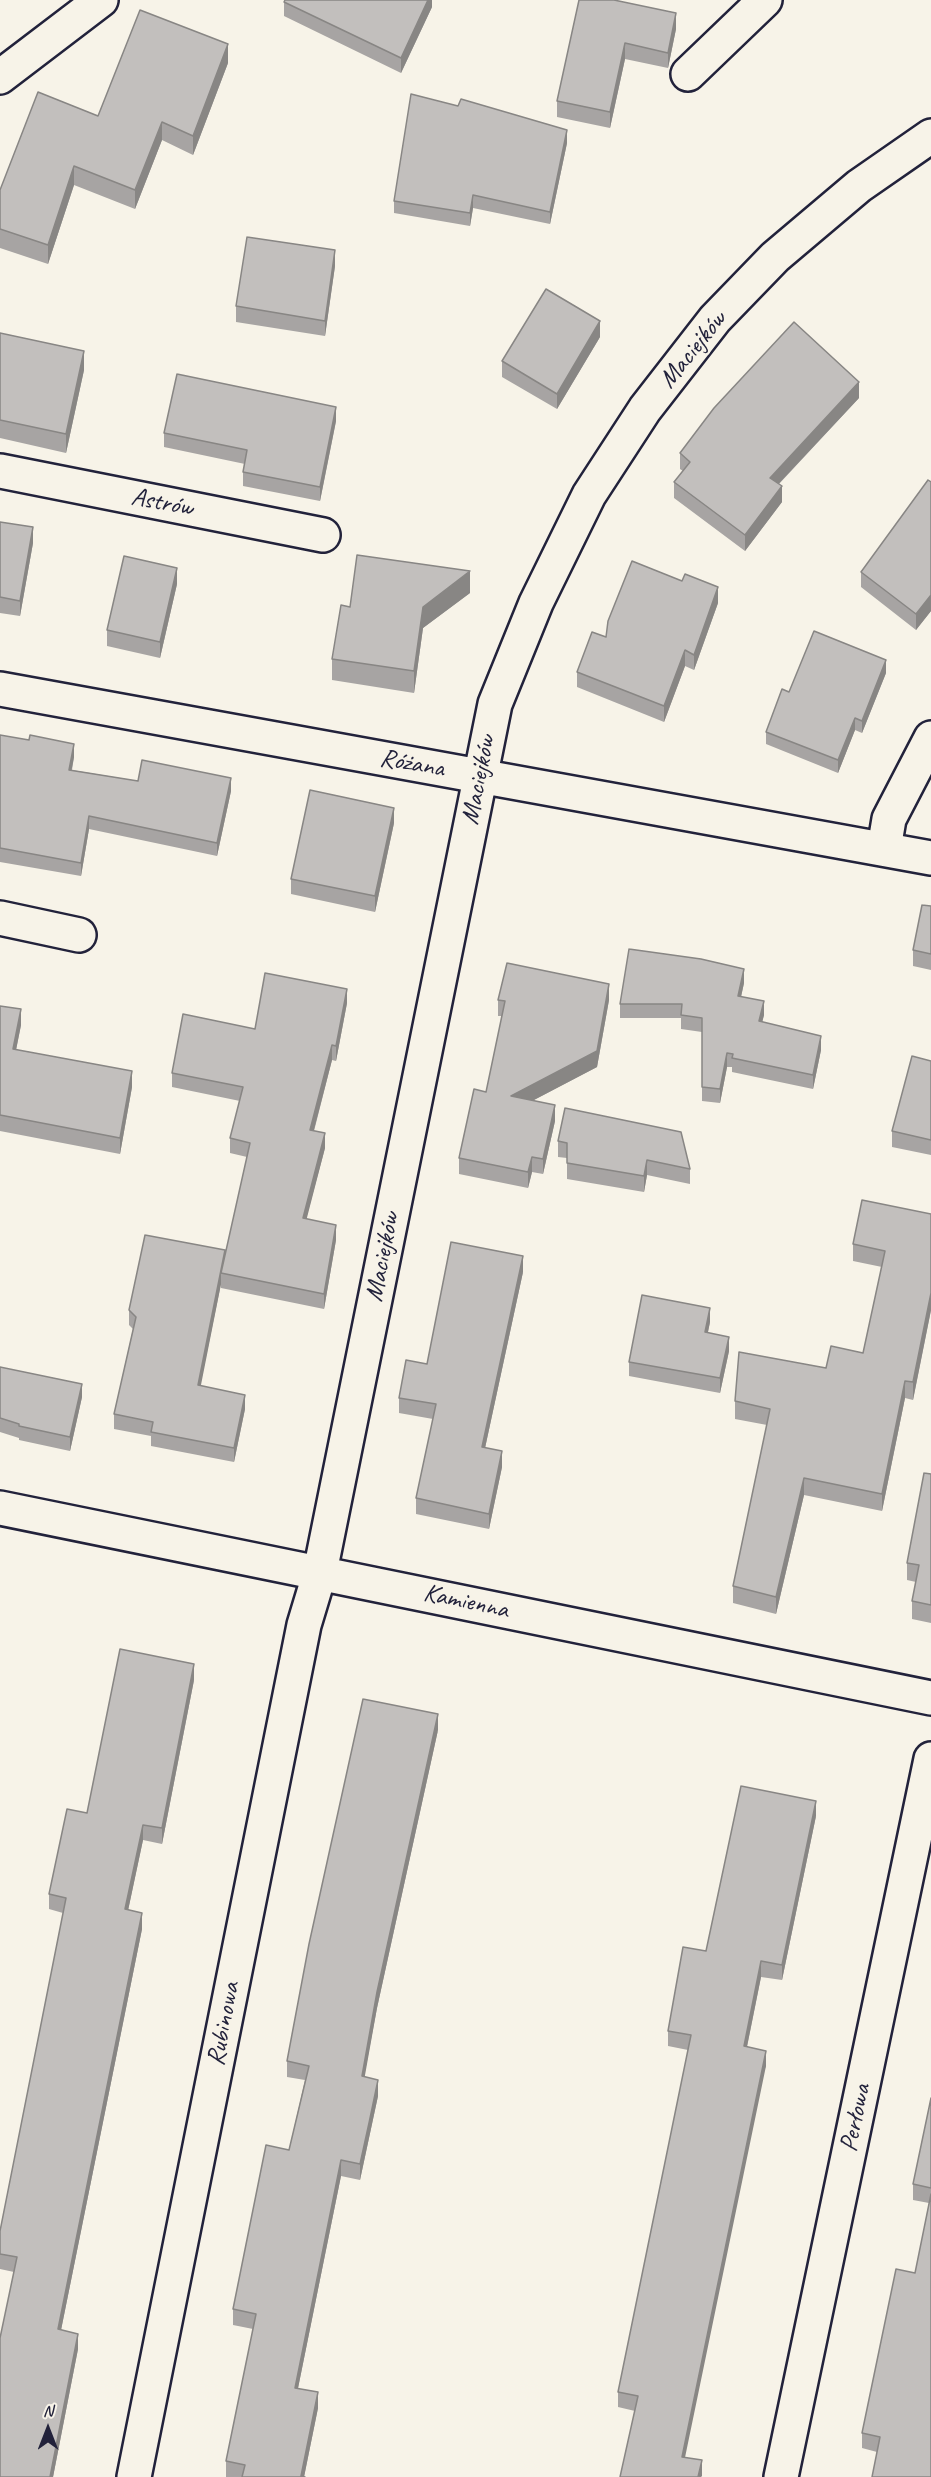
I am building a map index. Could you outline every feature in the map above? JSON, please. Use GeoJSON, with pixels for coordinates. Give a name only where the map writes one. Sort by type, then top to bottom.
{"type":"FeatureCollection","features":[{"type":"Feature","properties":{"kind":"street"},"geometry":{"type":"LineString","coordinates":[[0,77],[101,0]]}},
{"type":"Feature","properties":{"kind":"street"},"geometry":{"type":"LineString","coordinates":[[688,74],[765,0]]}},
{"type":"Feature","properties":{"kind":"street","name":"Maciejków"},"geometry":{"type":"LineString","coordinates":[[320,1572],[495,704],[536,603],[588,495],[645,410],[715,319],[775,257],[859,186],[931,136]]}},
{"type":"Feature","properties":{"kind":"street","name":"Astrów"},"geometry":{"type":"LineString","coordinates":[[0,471],[323,536]]}},
{"type":"Feature","properties":{"kind":"street","name":"Różana"},"geometry":{"type":"LineString","coordinates":[[0,688],[931,858]]}},
{"type":"Feature","properties":{"kind":"street"},"geometry":{"type":"LineString","coordinates":[[884,849],[889,819],[931,738]]}},
{"type":"Feature","properties":{"kind":"street"},"geometry":{"type":"LineString","coordinates":[[0,918],[79,935]]}},
{"type":"Feature","properties":{"kind":"street","name":"Kamienna"},"geometry":{"type":"LineString","coordinates":[[0,1508],[931,1698]]}},
{"type":"Feature","properties":{"kind":"street","name":"Rubinowa"},"geometry":{"type":"LineString","coordinates":[[134,2477],[303,1625],[320,1572]]}},
{"type":"Feature","properties":{"kind":"street","name":"Perłowa"},"geometry":{"type":"LineString","coordinates":[[781,2477],[931,1759]]}},
{"type":"Feature","properties":{"kind":"building"},"geometry":{"type":"Polygon","coordinates":[[[285,0],[428,0],[401,58],[284,2],[285,0]]]}},
{"type":"Feature","properties":{"kind":"building"},"geometry":{"type":"Polygon","coordinates":[[[579,0],[614,0],[676,13],[668,53],[625,43],[610,112],[557,101],[579,0]]]}},
{"type":"Feature","properties":{"kind":"building"},"geometry":{"type":"Polygon","coordinates":[[[140,10],[228,44],[193,136],[162,122],[135,190],[74,166],[48,245],[0,229],[0,190],[38,92],[98,116],[140,10]]]}},
{"type":"Feature","properties":{"kind":"building"},"geometry":{"type":"Polygon","coordinates":[[[411,94],[458,106],[461,99],[567,130],[550,212],[473,195],[470,213],[394,201],[411,94]]]}},
{"type":"Feature","properties":{"kind":"building"},"geometry":{"type":"Polygon","coordinates":[[[247,237],[335,250],[325,321],[236,306],[247,237]]]}},
{"type":"Feature","properties":{"kind":"building"},"geometry":{"type":"Polygon","coordinates":[[[546,289],[600,321],[557,394],[502,361],[546,289]]]}},
{"type":"Feature","properties":{"kind":"building"},"geometry":{"type":"Polygon","coordinates":[[[794,322],[859,382],[770,478],[782,486],[745,535],[674,482],[690,462],[680,453],[714,408],[794,322]]]}},
{"type":"Feature","properties":{"kind":"building"},"geometry":{"type":"Polygon","coordinates":[[[0,333],[84,351],[66,434],[0,420],[0,333]]]}},
{"type":"Feature","properties":{"kind":"building"},"geometry":{"type":"Polygon","coordinates":[[[177,374],[336,407],[320,487],[243,472],[247,450],[164,433],[177,374]]]}},
{"type":"Feature","properties":{"kind":"building"},"geometry":{"type":"Polygon","coordinates":[[[928,480],[931,482],[931,595],[916,614],[861,572],[928,480]]]}},
{"type":"Feature","properties":{"kind":"building"},"geometry":{"type":"Polygon","coordinates":[[[0,522],[33,527],[20,601],[0,597],[0,522]]]}},
{"type":"Feature","properties":{"kind":"building"},"geometry":{"type":"Polygon","coordinates":[[[357,555],[470,571],[423,607],[414,671],[332,659],[341,605],[350,607],[357,555]]]}},
{"type":"Feature","properties":{"kind":"building"},"geometry":{"type":"Polygon","coordinates":[[[124,556],[177,568],[160,642],[107,630],[124,556]]]}},
{"type":"Feature","properties":{"kind":"building"},"geometry":{"type":"Polygon","coordinates":[[[632,561],[682,581],[685,574],[718,587],[694,655],[685,650],[664,706],[577,672],[592,632],[606,637],[608,621],[632,561]]]}},
{"type":"Feature","properties":{"kind":"building"},"geometry":{"type":"Polygon","coordinates":[[[814,631],[886,660],[862,721],[855,718],[838,760],[766,732],[782,689],[789,692],[814,631]]]}},
{"type":"Feature","properties":{"kind":"building"},"geometry":{"type":"Polygon","coordinates":[[[0,735],[29,740],[30,735],[74,744],[69,770],[138,781],[142,760],[231,778],[217,843],[89,816],[81,863],[0,848],[0,735]]]}},
{"type":"Feature","properties":{"kind":"building"},"geometry":{"type":"Polygon","coordinates":[[[310,790],[394,808],[375,896],[291,879],[310,790]]]}},
{"type":"Feature","properties":{"kind":"building"},"geometry":{"type":"Polygon","coordinates":[[[922,905],[931,906],[931,954],[913,950],[922,905]]]}},
{"type":"Feature","properties":{"kind":"building"},"geometry":{"type":"Polygon","coordinates":[[[629,949],[701,959],[744,969],[738,996],[764,1001],[759,1021],[821,1036],[813,1075],[732,1058],[733,1054],[727,1053],[720,1089],[702,1087],[702,1018],[681,1015],[682,1004],[620,1004],[629,949]]]}},
{"type":"Feature","properties":{"kind":"building"},"geometry":{"type":"Polygon","coordinates":[[[507,963],[609,984],[597,1051],[511,1096],[555,1105],[543,1159],[532,1157],[528,1172],[459,1158],[474,1089],[486,1092],[505,1001],[498,1000],[507,963]]]}},
{"type":"Feature","properties":{"kind":"building"},"geometry":{"type":"Polygon","coordinates":[[[265,973],[347,989],[336,1046],[332,1045],[310,1130],[325,1133],[303,1218],[336,1225],[324,1294],[221,1273],[250,1143],[230,1138],[243,1087],[172,1073],[183,1014],[255,1029],[265,973]]]}},
{"type":"Feature","properties":{"kind":"building"},"geometry":{"type":"Polygon","coordinates":[[[0,1006],[21,1009],[13,1049],[132,1071],[120,1138],[0,1115],[0,1006]]]}},
{"type":"Feature","properties":{"kind":"building"},"geometry":{"type":"Polygon","coordinates":[[[912,1056],[931,1061],[931,1140],[892,1131],[912,1056]]]}},
{"type":"Feature","properties":{"kind":"building"},"geometry":{"type":"Polygon","coordinates":[[[565,1108],[681,1132],[690,1169],[647,1160],[644,1176],[567,1163],[567,1143],[558,1141],[565,1108]]]}},
{"type":"Feature","properties":{"kind":"building"},"geometry":{"type":"Polygon","coordinates":[[[862,1200],[931,1214],[931,1293],[913,1382],[905,1381],[882,1494],[804,1478],[776,1597],[733,1586],[770,1409],[735,1401],[739,1352],[826,1368],[831,1346],[863,1353],[885,1251],[853,1244],[862,1200]]]}},
{"type":"Feature","properties":{"kind":"building"},"geometry":{"type":"Polygon","coordinates":[[[145,1235],[225,1250],[198,1385],[245,1395],[234,1448],[151,1432],[153,1422],[114,1414],[136,1317],[129,1310],[145,1235]]]}},
{"type":"Feature","properties":{"kind":"building"},"geometry":{"type":"Polygon","coordinates":[[[451,1242],[523,1256],[482,1447],[502,1451],[489,1514],[416,1498],[436,1404],[399,1398],[406,1360],[427,1364],[451,1242]]]}},
{"type":"Feature","properties":{"kind":"building"},"geometry":{"type":"Polygon","coordinates":[[[642,1295],[710,1308],[705,1332],[729,1337],[720,1378],[629,1362],[642,1295]]]}},
{"type":"Feature","properties":{"kind":"building"},"geometry":{"type":"Polygon","coordinates":[[[0,1367],[82,1384],[70,1437],[19,1426],[19,1424],[0,1418],[0,1367]]]}},
{"type":"Feature","properties":{"kind":"building"},"geometry":{"type":"Polygon","coordinates":[[[924,1473],[931,1474],[931,1605],[912,1601],[919,1565],[907,1563],[924,1473]]]}},
{"type":"Feature","properties":{"kind":"building"},"geometry":{"type":"Polygon","coordinates":[[[120,1649],[194,1664],[162,1828],[143,1825],[125,1909],[142,1913],[58,2329],[78,2334],[50,2477],[0,2477],[0,2338],[17,2257],[0,2254],[0,2231],[66,1898],[49,1894],[67,1809],[87,1813],[120,1649]]]}},
{"type":"Feature","properties":{"kind":"building"},"geometry":{"type":"Polygon","coordinates":[[[363,1699],[438,1714],[377,1992],[362,2076],[378,2080],[369,2123],[360,2164],[341,2160],[295,2388],[318,2392],[301,2476],[305,2477],[242,2477],[245,2465],[226,2461],[256,2314],[233,2309],[266,2145],[289,2150],[309,2066],[287,2061],[309,1944],[363,1699]]]}},
{"type":"Feature","properties":{"kind":"building"},"geometry":{"type":"Polygon","coordinates":[[[741,1786],[816,1801],[782,1965],[761,1961],[744,2046],[766,2051],[682,2457],[702,2460],[698,2477],[620,2477],[638,2396],[618,2392],[691,2035],[668,2031],[683,1947],[706,1951],[741,1786]]]}},
{"type":"Feature","properties":{"kind":"building"},"geometry":{"type":"Polygon","coordinates":[[[931,2098],[931,2188],[913,2184],[931,2098]]]}},
{"type":"Feature","properties":{"kind":"building"},"geometry":{"type":"Polygon","coordinates":[[[931,2194],[931,2477],[872,2477],[880,2437],[862,2433],[896,2269],[915,2273],[931,2194]]]}}]}
